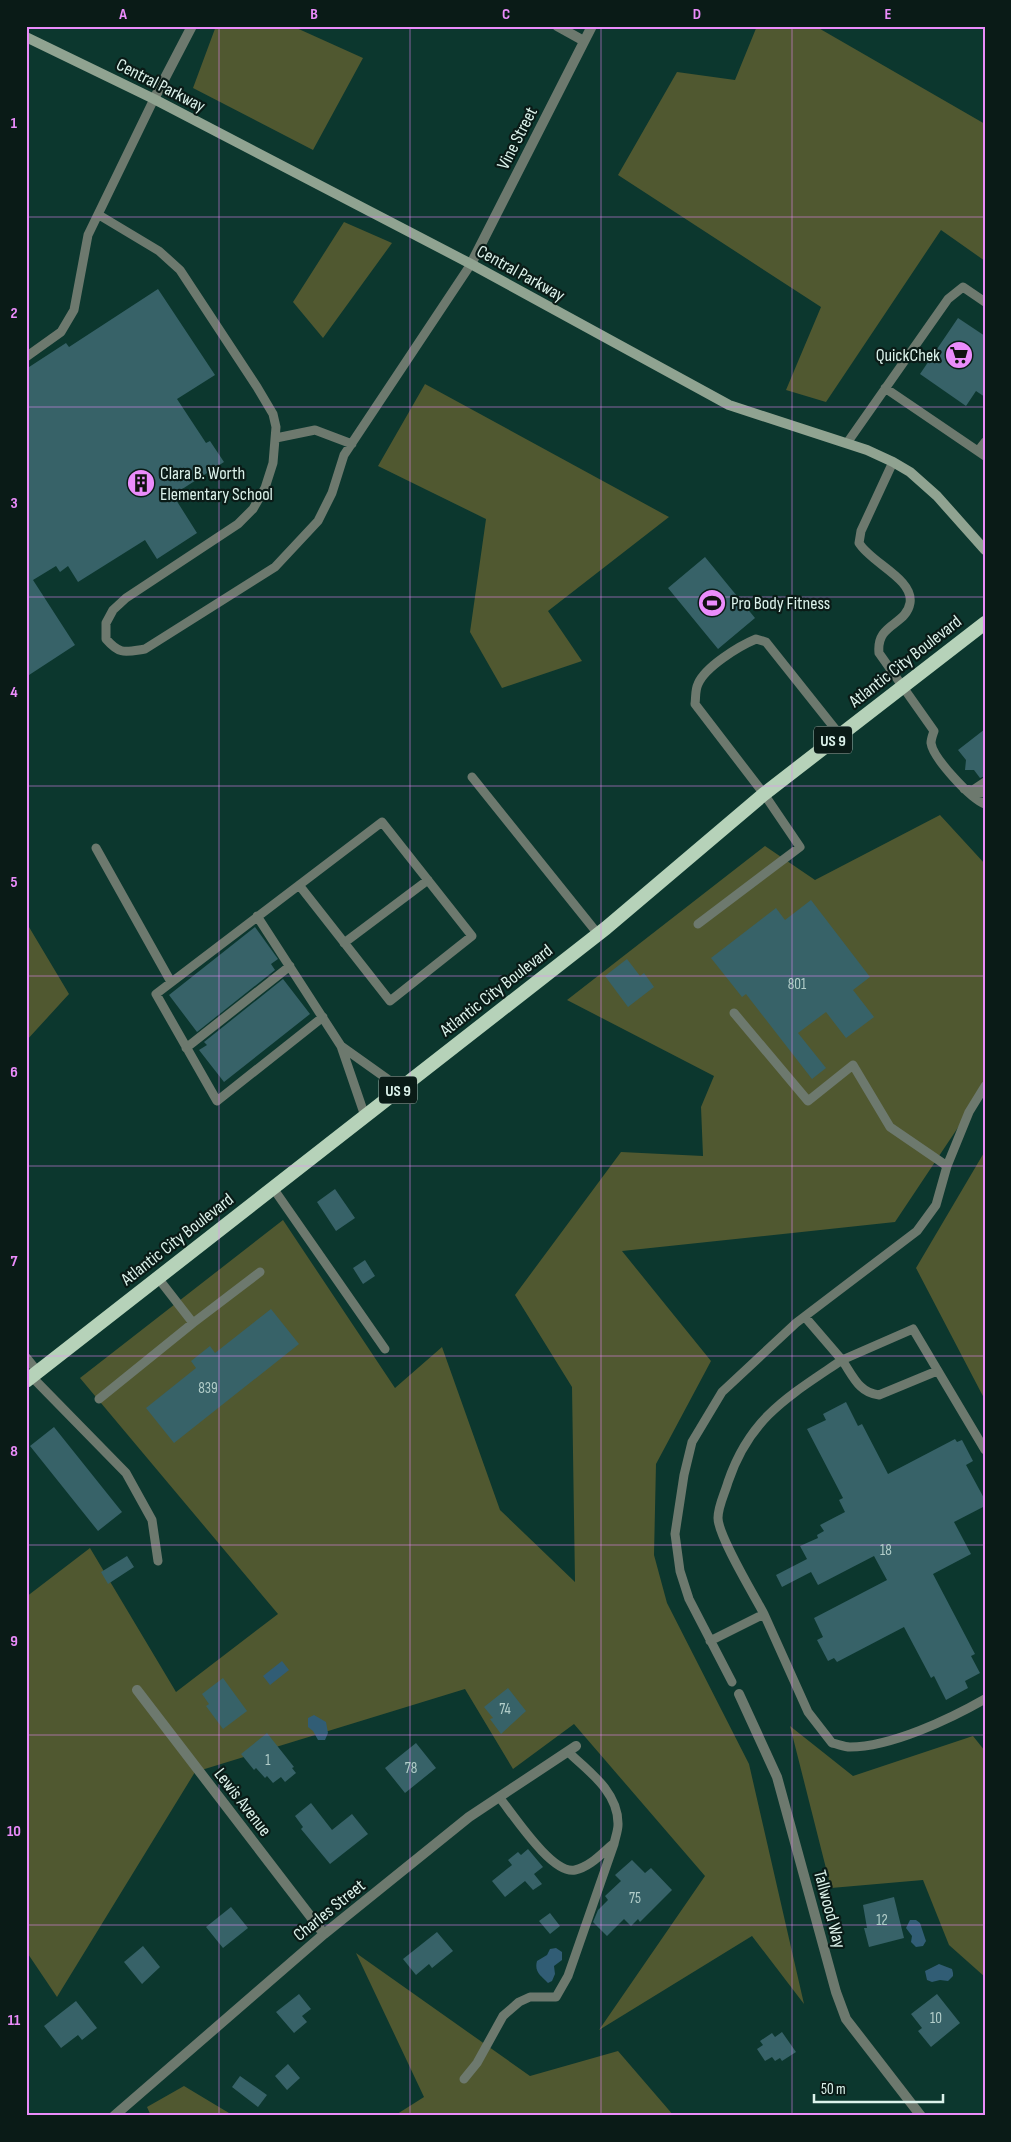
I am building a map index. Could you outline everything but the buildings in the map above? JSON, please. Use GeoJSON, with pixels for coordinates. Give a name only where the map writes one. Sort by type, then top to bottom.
{"type":"FeatureCollection","features":[{"type":"Feature","properties":{"kind":"highway","name":"Atlantic City Boulevard"},"geometry":{"type":"LineString","coordinates":[[32,1377],[598,934],[764,794],[985,623]]}},
{"type":"Feature","properties":{"kind":"main road","name":"Central Parkway"},"geometry":{"type":"LineString","coordinates":[[26,37],[154,99],[471,264],[730,405],[847,443],[893,462],[910,472],[937,496],[985,550]]}},
{"type":"Feature","properties":{"kind":"street"},"geometry":{"type":"LineString","coordinates":[[154,99],[192,26]]}},
{"type":"Feature","properties":{"kind":"street"},"geometry":{"type":"LineString","coordinates":[[557,26],[584,41]]}},
{"type":"Feature","properties":{"kind":"street","name":"Vine Street"},"geometry":{"type":"LineString","coordinates":[[471,264],[592,26]]}},
{"type":"Feature","properties":{"kind":"street","name":"Lewis Avenue"},"geometry":{"type":"LineString","coordinates":[[137,1690],[324,1934]]}},
{"type":"Feature","properties":{"kind":"street","name":"Tallwood Way"},"geometry":{"type":"LineString","coordinates":[[739,1694],[777,1777],[836,1992],[846,2019],[921,2116]]}},
{"type":"Feature","properties":{"kind":"street","name":"Charles Street"},"geometry":{"type":"LineString","coordinates":[[114,2116],[324,1934],[469,1817],[572,1749]]}},
{"type":"Feature","properties":{"kind":"lane"},"geometry":{"type":"LineString","coordinates":[[26,356],[61,332],[74,310],[88,235],[154,99]]}},
{"type":"Feature","properties":{"kind":"lane"},"geometry":{"type":"LineString","coordinates":[[98,215],[159,251],[180,270],[257,387],[273,414],[276,427],[274,463],[265,488],[253,509],[238,524],[146,583],[113,610],[106,623],[106,639],[115,650],[128,652],[145,649],[275,567],[318,521],[332,493],[344,455],[471,264]]}},
{"type":"Feature","properties":{"kind":"lane"},"geometry":{"type":"LineString","coordinates":[[847,443],[948,299],[963,287],[985,302]]}},
{"type":"Feature","properties":{"kind":"lane"},"geometry":{"type":"LineString","coordinates":[[885,388],[982,454],[985,442]]}},
{"type":"Feature","properties":{"kind":"lane"},"geometry":{"type":"LineString","coordinates":[[276,438],[315,430],[352,444]]}},
{"type":"Feature","properties":{"kind":"lane"},"geometry":{"type":"LineString","coordinates":[[893,462],[860,531],[859,543],[865,553],[905,583],[910,592],[910,603],[905,613],[882,633],[878,642],[879,653],[934,731],[931,742],[937,755],[964,790],[975,800],[985,804]]}},
{"type":"Feature","properties":{"kind":"lane"},"geometry":{"type":"LineString","coordinates":[[698,924],[800,847],[764,794],[695,704],[697,686],[702,677],[740,646],[756,639],[766,642],[840,735]]}},
{"type":"Feature","properties":{"kind":"lane"},"geometry":{"type":"LineString","coordinates":[[472,777],[598,934]]}},
{"type":"Feature","properties":{"kind":"lane"},"geometry":{"type":"LineString","coordinates":[[964,790],[973,790],[985,782]]}},
{"type":"Feature","properties":{"kind":"lane"},"geometry":{"type":"LineString","coordinates":[[964,790],[976,794],[985,792]]}},
{"type":"Feature","properties":{"kind":"lane"},"geometry":{"type":"LineString","coordinates":[[964,790],[976,796],[985,797]]}},
{"type":"Feature","properties":{"kind":"lane"},"geometry":{"type":"LineString","coordinates":[[299,885],[390,1001],[472,936],[382,822],[170,982],[156,994],[217,1101],[323,1017]]}},
{"type":"Feature","properties":{"kind":"lane"},"geometry":{"type":"LineString","coordinates":[[96,848],[170,982]]}},
{"type":"Feature","properties":{"kind":"lane"},"geometry":{"type":"LineString","coordinates":[[344,943],[428,880]]}},
{"type":"Feature","properties":{"kind":"lane"},"geometry":{"type":"LineString","coordinates":[[257,916],[341,1046],[365,1116]]}},
{"type":"Feature","properties":{"kind":"lane"},"geometry":{"type":"LineString","coordinates":[[186,1048],[290,966]]}},
{"type":"Feature","properties":{"kind":"lane"},"geometry":{"type":"LineString","coordinates":[[734,1013],[808,1101],[853,1065],[890,1126],[948,1166]]}},
{"type":"Feature","properties":{"kind":"lane"},"geometry":{"type":"LineString","coordinates":[[341,1046],[400,1088]]}},
{"type":"Feature","properties":{"kind":"lane"},"geometry":{"type":"LineString","coordinates":[[732,1682],[689,1600],[680,1571],[675,1534],[684,1475],[692,1442],[722,1392],[805,1317],[917,1231],[936,1205],[948,1166],[969,1112],[985,1086]]}},
{"type":"Feature","properties":{"kind":"lane"},"geometry":{"type":"LineString","coordinates":[[273,1188],[385,1349]]}},
{"type":"Feature","properties":{"kind":"lane"},"geometry":{"type":"LineString","coordinates":[[99,1400],[260,1272]]}},
{"type":"Feature","properties":{"kind":"lane"},"geometry":{"type":"LineString","coordinates":[[158,1278],[194,1323]]}},
{"type":"Feature","properties":{"kind":"lane"},"geometry":{"type":"LineString","coordinates":[[805,1317],[842,1360],[861,1388],[869,1394],[880,1396],[937,1371]]}},
{"type":"Feature","properties":{"kind":"lane"},"geometry":{"type":"LineString","coordinates":[[985,1450],[913,1329],[842,1360],[784,1399],[750,1435],[736,1460],[718,1519],[722,1535],[764,1614],[808,1712],[832,1743],[850,1747],[878,1743],[923,1730],[985,1699]]}},
{"type":"Feature","properties":{"kind":"lane"},"geometry":{"type":"LineString","coordinates":[[26,1357],[32,1377],[126,1473],[152,1520],[158,1561]]}},
{"type":"Feature","properties":{"kind":"lane"},"geometry":{"type":"LineString","coordinates":[[710,1641],[764,1614]]}},
{"type":"Feature","properties":{"kind":"lane"},"geometry":{"type":"LineString","coordinates":[[464,2079],[477,2063],[503,2016],[519,2002],[530,1997],[556,1997],[568,1976],[614,1844],[618,1825],[615,1806],[602,1784],[572,1749]]}},
{"type":"Feature","properties":{"kind":"lane"},"geometry":{"type":"LineString","coordinates":[[499,1797],[546,1856],[563,1869],[574,1871],[585,1867],[614,1844]]}},
{"type":"Feature","properties":{"kind":"green space"},"geometry":{"type":"Polygon","coordinates":[[[216,26],[292,26],[363,58],[313,150],[193,88],[216,26]]]}},
{"type":"Feature","properties":{"kind":"green space"},"geometry":{"type":"Polygon","coordinates":[[[757,26],[815,26],[985,124],[985,261],[941,230],[826,402],[786,390],[821,307],[618,175],[677,72],[735,80],[757,26]]]}},
{"type":"Feature","properties":{"kind":"green space"},"geometry":{"type":"Polygon","coordinates":[[[344,222],[392,243],[323,338],[293,302],[344,222]]]}},
{"type":"Feature","properties":{"kind":"green space"},"geometry":{"type":"Polygon","coordinates":[[[425,384],[669,517],[548,611],[582,661],[502,688],[470,632],[486,519],[378,466],[425,384]]]}},
{"type":"Feature","properties":{"kind":"green space"},"geometry":{"type":"Polygon","coordinates":[[[940,815],[985,864],[985,1087],[895,1222],[622,1251],[711,1361],[656,1464],[654,1555],[667,1603],[749,1764],[804,2004],[752,1936],[599,2030],[705,1876],[574,1724],[513,1769],[465,1689],[195,1772],[57,1997],[26,1951],[26,1597],[90,1548],[176,1692],[278,1614],[80,1378],[283,1220],[395,1388],[442,1347],[500,1510],[575,1582],[572,1387],[515,1295],[621,1152],[703,1156],[701,1107],[714,1076],[567,1000],[765,846],[815,880],[940,815]]]}},
{"type":"Feature","properties":{"kind":"green space"},"geometry":{"type":"Polygon","coordinates":[[[26,922],[69,994],[26,1041],[26,922]]]}},
{"type":"Feature","properties":{"kind":"green space"},"geometry":{"type":"Polygon","coordinates":[[[985,1151],[985,1400],[916,1268],[985,1151]]]}},
{"type":"Feature","properties":{"kind":"green space"},"geometry":{"type":"Polygon","coordinates":[[[790,1726],[853,1776],[973,1736],[985,1751],[985,1977],[949,1945],[923,1880],[831,1888],[790,1726]]]}},
{"type":"Feature","properties":{"kind":"green space"},"geometry":{"type":"Polygon","coordinates":[[[356,1953],[530,2076],[618,2051],[674,2116],[394,2116],[424,2097],[356,1953]]]}},
{"type":"Feature","properties":{"kind":"green space"},"geometry":{"type":"Polygon","coordinates":[[[184,2086],[234,2116],[151,2116],[147,2107],[184,2086]]]}},
{"type":"Feature","properties":{"kind":"water"},"geometry":{"type":"Polygon","coordinates":[[[282,1661],[289,1670],[270,1685],[263,1676],[282,1661]]]}},
{"type":"Feature","properties":{"kind":"water"},"geometry":{"type":"Polygon","coordinates":[[[314,1715],[326,1722],[328,1733],[325,1740],[318,1740],[313,1731],[308,1727],[308,1718],[314,1715]]]}},
{"type":"Feature","properties":{"kind":"water"},"geometry":{"type":"Polygon","coordinates":[[[910,1920],[916,1920],[920,1923],[926,1941],[923,1946],[916,1947],[911,1942],[912,1936],[906,1928],[910,1920]]]}},
{"type":"Feature","properties":{"kind":"water"},"geometry":{"type":"Polygon","coordinates":[[[556,1948],[562,1952],[562,1960],[554,1966],[555,1974],[552,1981],[548,1983],[537,1971],[536,1965],[537,1961],[547,1955],[550,1949],[556,1948]]]}},
{"type":"Feature","properties":{"kind":"water"},"geometry":{"type":"Polygon","coordinates":[[[939,1964],[952,1969],[953,1976],[948,1981],[932,1982],[927,1980],[925,1971],[939,1964]]]}},
{"type":"Feature","properties":{"kind":"place","name":"QuickChek"},"geometry":{"type":"Point","coordinates":[959,355]}},
{"type":"Feature","properties":{"kind":"place","name":"Clara B. Worth Elementary School"},"geometry":{"type":"Point","coordinates":[141,483]}},
{"type":"Feature","properties":{"kind":"place","name":"Pro Body Fitness"},"geometry":{"type":"Point","coordinates":[712,603]}}]}
